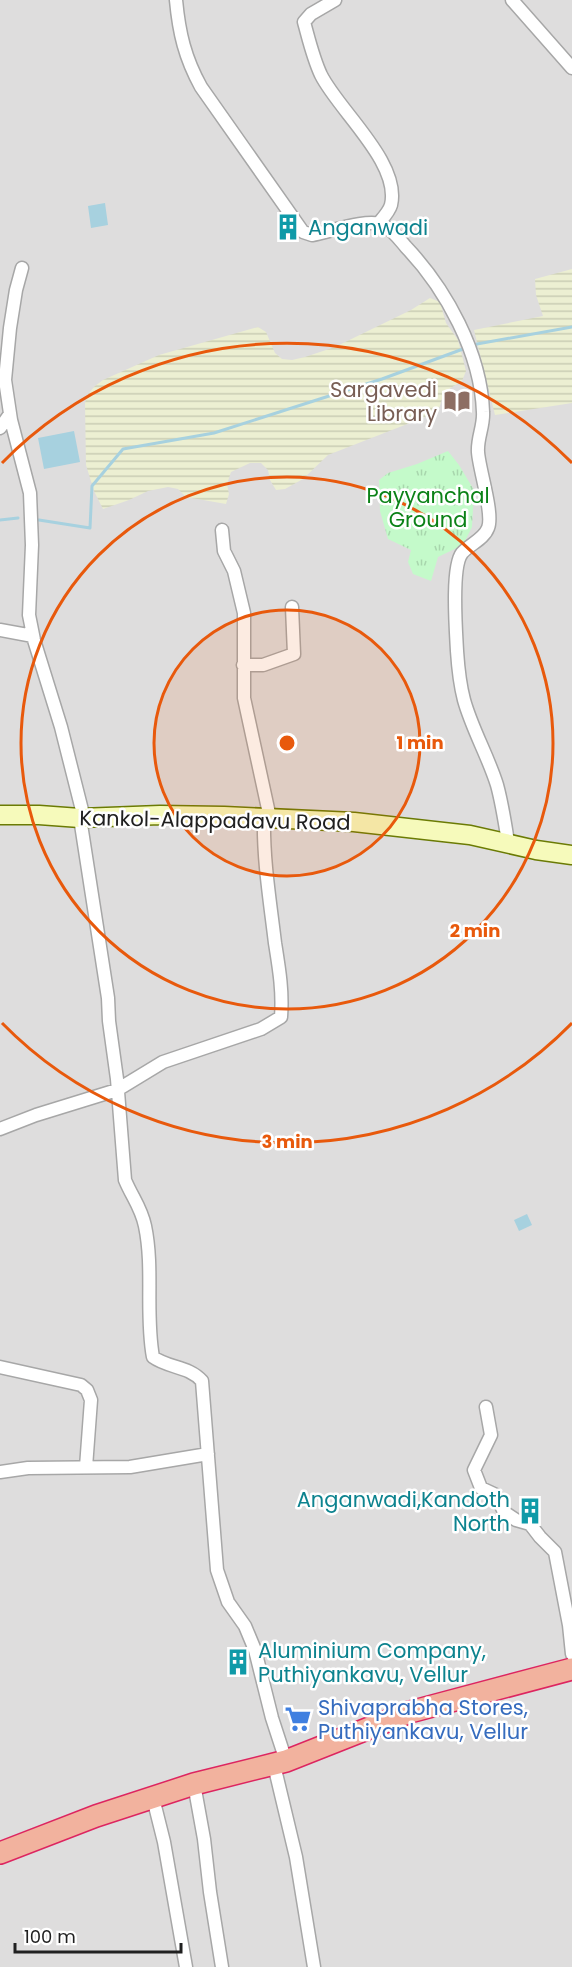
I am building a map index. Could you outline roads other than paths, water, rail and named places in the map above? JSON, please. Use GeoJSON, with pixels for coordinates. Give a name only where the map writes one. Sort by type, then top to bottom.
{"type":"FeatureCollection","features":[{"type":"Feature","properties":{"kind":"highway"},"geometry":{"type":"LineString","coordinates":[[0,1853],[96,1816],[194,1784],[280,1763],[410,1712],[572,1669]]}},
{"type":"Feature","properties":{"kind":"main road","name":"Kankol-Alappadavu Road"},"geometry":{"type":"LineString","coordinates":[[0,815],[82,818],[160,815],[354,822],[453,833],[572,855]]}},
{"type":"Feature","properties":{"kind":"street"},"geometry":{"type":"LineString","coordinates":[[176,0],[179,30],[189,66],[201,87],[303,232],[312,235],[370,223],[383,225],[410,250],[440,289],[465,335],[476,369],[483,410],[478,456],[489,514],[489,527],[462,554],[458,562],[455,577],[457,652],[464,699],[497,785],[508,842]]}},
{"type":"Feature","properties":{"kind":"street"},"geometry":{"type":"LineString","coordinates":[[334,0],[311,14],[304,22],[322,75],[342,108],[358,125],[378,155],[388,177],[393,192],[390,208],[378,224]]}},
{"type":"Feature","properties":{"kind":"street"},"geometry":{"type":"LineString","coordinates":[[512,0],[572,68]]}},
{"type":"Feature","properties":{"kind":"street"},"geometry":{"type":"LineString","coordinates":[[22,268],[10,327],[5,380],[10,414],[30,493],[32,545],[29,615],[82,818],[108,998],[125,1180],[130,1193],[137,1201],[145,1227],[150,1285],[149,1338],[153,1357],[162,1363],[196,1374],[202,1381],[217,1570],[228,1602],[241,1618],[255,1650],[273,1718],[314,1967]]}},
{"type":"Feature","properties":{"kind":"street"},"geometry":{"type":"LineString","coordinates":[[0,428],[10,414]]}},
{"type":"Feature","properties":{"kind":"street"},"geometry":{"type":"LineString","coordinates":[[0,1129],[36,1115],[117,1090],[164,1062],[261,1029],[281,1017],[282,995],[268,891],[264,837],[267,818],[244,698],[244,613],[234,571],[224,551],[222,530]]}},
{"type":"Feature","properties":{"kind":"street"},"geometry":{"type":"LineString","coordinates":[[243,665],[263,665],[294,654],[292,608]]}},
{"type":"Feature","properties":{"kind":"street"},"geometry":{"type":"LineString","coordinates":[[0,630],[33,636]]}},
{"type":"Feature","properties":{"kind":"street"},"geometry":{"type":"LineString","coordinates":[[0,1367],[66,1380],[81,1385],[87,1390],[91,1400],[86,1467]]}},
{"type":"Feature","properties":{"kind":"street"},"geometry":{"type":"LineString","coordinates":[[486,1407],[491,1435],[474,1470],[481,1488],[496,1496],[504,1512],[516,1520],[530,1524],[540,1538],[555,1552],[569,1625],[572,1654]]}},
{"type":"Feature","properties":{"kind":"street"},"geometry":{"type":"LineString","coordinates":[[0,1472],[28,1468],[130,1467],[208,1454]]}},
{"type":"Feature","properties":{"kind":"street"},"geometry":{"type":"LineString","coordinates":[[194,1784],[222,1967]]}},
{"type":"Feature","properties":{"kind":"street"},"geometry":{"type":"LineString","coordinates":[[153,1798],[164,1842],[186,1967]]}},
{"type":"Feature","properties":{"kind":"water"},"geometry":{"type":"Polygon","coordinates":[[[105,203],[108,225],[91,228],[88,206],[105,203]]]}},
{"type":"Feature","properties":{"kind":"water"},"geometry":{"type":"Polygon","coordinates":[[[74,431],[80,462],[44,469],[38,438],[74,431]]]}},
{"type":"Feature","properties":{"kind":"water"},"geometry":{"type":"Polygon","coordinates":[[[527,1214],[532,1225],[519,1231],[514,1220],[527,1214]]]}},
{"type":"Feature","properties":{"kind":"waterway"},"geometry":{"type":"LineString","coordinates":[[477,344],[572,327]]}},
{"type":"Feature","properties":{"kind":"waterway"},"geometry":{"type":"LineString","coordinates":[[39,520],[90,528],[92,486],[123,449],[214,433],[382,379],[463,349]]}},
{"type":"Feature","properties":{"kind":"waterway"},"geometry":{"type":"LineString","coordinates":[[0,520],[18,518]]}},
{"type":"Feature","properties":{"kind":"place","name":"Anganwadi"},"geometry":{"type":"Point","coordinates":[288,227]}},
{"type":"Feature","properties":{"kind":"place","name":"Sargavedi Library"},"geometry":{"type":"Point","coordinates":[457,401]}},
{"type":"Feature","properties":{"kind":"place","name":"Anganwadi,Kandoth North"},"geometry":{"type":"Point","coordinates":[530,1511]}},
{"type":"Feature","properties":{"kind":"place","name":"Aluminium Company, Puthiyankavu, Vellur"},"geometry":{"type":"Point","coordinates":[238,1662]}},
{"type":"Feature","properties":{"kind":"place","name":"Shivaprabha Stores, Puthiyankavu, Vellur"},"geometry":{"type":"Point","coordinates":[298,1719]}},
{"type":"Feature","properties":{"kind":"park label","name":"Payyanchal Ground"},"geometry":{"type":"Point","coordinates":[428,507]}}]}
